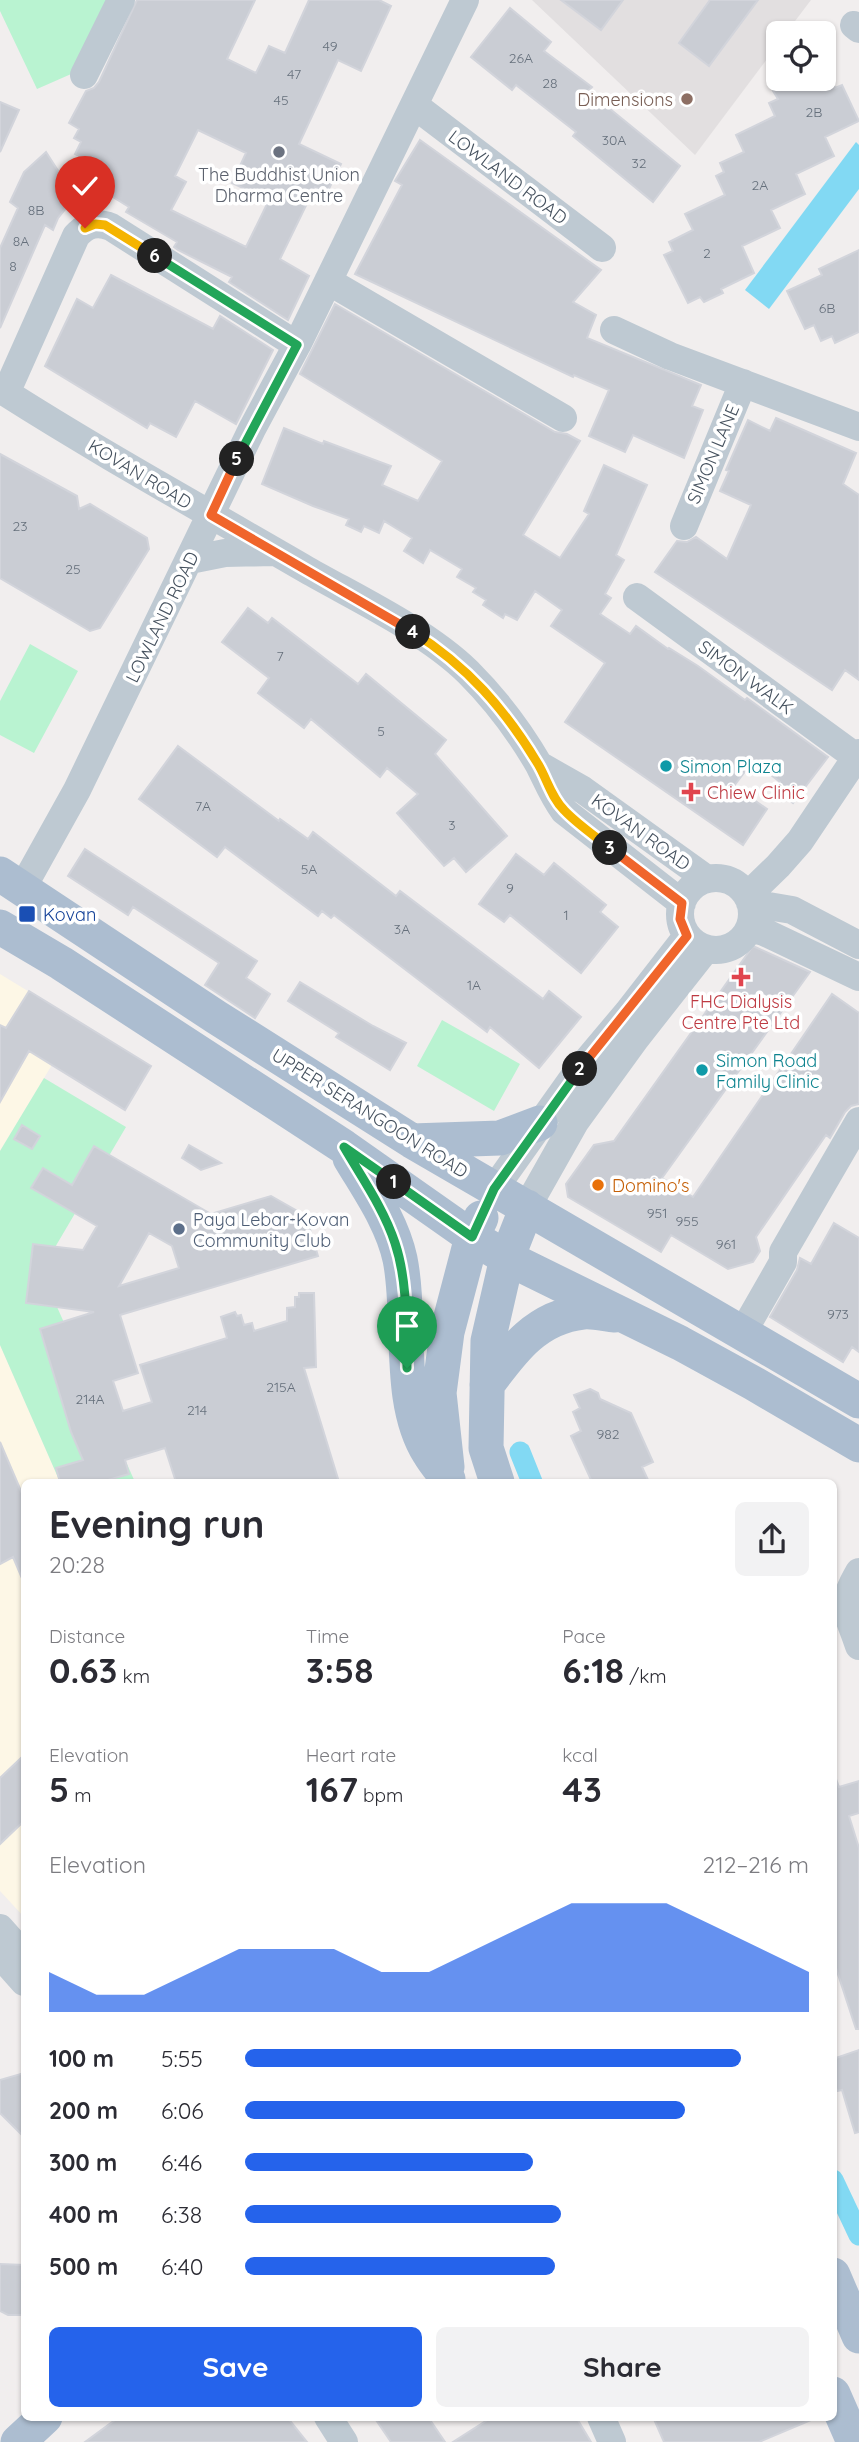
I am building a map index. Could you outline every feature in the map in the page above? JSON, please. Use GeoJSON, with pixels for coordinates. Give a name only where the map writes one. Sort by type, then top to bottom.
{"type":"FeatureCollection","features":[{"type":"Feature","properties":{"kind":"main road","name":"UPPER SERANGOON ROAD"},"geometry":{"type":"LineString","coordinates":[[11,881],[216,1017],[412,1141],[859,1401]]}},
{"type":"Feature","properties":{"kind":"main road"},"geometry":{"type":"LineString","coordinates":[[0,927],[61,963],[344,1147],[472,1237],[507,1258],[753,1382],[859,1445]]}},
{"type":"Feature","properties":{"kind":"main road"},"geometry":{"type":"LineString","coordinates":[[412,1141],[500,1138],[540,1123]]}},
{"type":"Feature","properties":{"kind":"main road"},"geometry":{"type":"LineString","coordinates":[[344,1147],[377,1203],[395,1241],[404,1294],[407,1368],[414,1417],[427,1452],[447,1479]]}},
{"type":"Feature","properties":{"kind":"main road"},"geometry":{"type":"LineString","coordinates":[[449,1479],[439,1393],[447,1332],[472,1237],[494,1189]]}},
{"type":"Feature","properties":{"kind":"main road"},"geometry":{"type":"LineString","coordinates":[[496,1479],[486,1448],[488,1341],[507,1258],[527,1207]]}},
{"type":"Feature","properties":{"kind":"main road"},"geometry":{"type":"LineString","coordinates":[[487,1385],[517,1344],[537,1329],[583,1312],[624,1316]]}},
{"type":"Feature","properties":{"kind":"main road"},"geometry":{"type":"LineString","coordinates":[[837,2284],[859,2336]]}},
{"type":"Feature","properties":{"kind":"main road"},"geometry":{"type":"LineString","coordinates":[[837,2403],[854,2442]]}},
{"type":"Feature","properties":{"kind":"main road"},"geometry":{"type":"LineString","coordinates":[[0,2431],[21,2411]]}},
{"type":"Feature","properties":{"kind":"main road"},"geometry":{"type":"LineString","coordinates":[[18,2442],[41,2421]]}},
{"type":"Feature","properties":{"kind":"street"},"geometry":{"type":"LineString","coordinates":[[84,75],[121,0]]}},
{"type":"Feature","properties":{"kind":"street","name":"LOWLAND ROAD"},"geometry":{"type":"LineString","coordinates":[[11,881],[76,790],[465,0]]}},
{"type":"Feature","properties":{"kind":"street","name":"LOWLAND ROAD"},"geometry":{"type":"LineString","coordinates":[[414,105],[602,247]]}},
{"type":"Feature","properties":{"kind":"street","name":"KOVAN ROAD"},"geometry":{"type":"LineString","coordinates":[[297,345],[100,223],[90,225],[76,236],[3,391],[384,614],[448,655],[467,671],[495,703],[538,765],[564,811],[682,903]]}},
{"type":"Feature","properties":{"kind":"street"},"geometry":{"type":"LineString","coordinates":[[328,281],[563,418]]}},
{"type":"Feature","properties":{"kind":"street","name":"SIMON LANE"},"geometry":{"type":"LineString","coordinates":[[614,330],[670,356],[859,428]]}},
{"type":"Feature","properties":{"kind":"street","name":"SIMON LANE"},"geometry":{"type":"LineString","coordinates":[[684,526],[743,383]]}},
{"type":"Feature","properties":{"kind":"street"},"geometry":{"type":"LineString","coordinates":[[190,560],[225,553],[276,552]]}},
{"type":"Feature","properties":{"kind":"street","name":"SIMON WALK"},"geometry":{"type":"LineString","coordinates":[[636,597],[857,755]]}},
{"type":"Feature","properties":{"kind":"street"},"geometry":{"type":"LineString","coordinates":[[857,755],[813,823],[778,866],[749,909],[740,942],[718,951],[697,943],[680,919],[682,903],[688,891],[707,879],[725,879],[733,883],[749,909],[764,932],[859,976]]}},
{"type":"Feature","properties":{"kind":"street","name":"KOVAN ROAD"},"geometry":{"type":"LineString","coordinates":[[538,765],[583,790],[707,879]]}},
{"type":"Feature","properties":{"kind":"street"},"geometry":{"type":"LineString","coordinates":[[778,866],[777,891],[783,903],[792,911]]}},
{"type":"Feature","properties":{"kind":"street"},"geometry":{"type":"LineString","coordinates":[[749,909],[774,905],[792,911],[859,945]]}},
{"type":"Feature","properties":{"kind":"street"},"geometry":{"type":"LineString","coordinates":[[494,1189],[575,1075],[628,1012],[697,943]]}},
{"type":"Feature","properties":{"kind":"street"},"geometry":{"type":"LineString","coordinates":[[527,1207],[575,1122],[636,1038],[697,943]]}},
{"type":"Feature","properties":{"kind":"street"},"geometry":{"type":"LineString","coordinates":[[736,1329],[773,1256],[783,1252],[859,1121]]}},
{"type":"Feature","properties":{"kind":"street"},"geometry":{"type":"LineString","coordinates":[[859,1572],[846,1598],[845,1606],[859,1646]]}},
{"type":"Feature","properties":{"kind":"street"},"geometry":{"type":"LineString","coordinates":[[850,1618],[859,1590]]}},
{"type":"Feature","properties":{"kind":"street"},"geometry":{"type":"LineString","coordinates":[[0,1928],[21,1952]]}},
{"type":"Feature","properties":{"kind":"street"},"geometry":{"type":"LineString","coordinates":[[0,1955],[21,1979]]}},
{"type":"Feature","properties":{"kind":"street"},"geometry":{"type":"LineString","coordinates":[[331,2421],[344,2442]]}},
{"type":"Feature","properties":{"kind":"street"},"geometry":{"type":"LineString","coordinates":[[603,2421],[612,2442]]}},
{"type":"Feature","properties":{"kind":"shaded area","name":"Dimensions"},"geometry":{"type":"Polygon","coordinates":[[[532,0],[811,0],[795,21],[766,21],[766,60],[695,155],[532,0]]]}},
{"type":"Feature","properties":{"kind":"shaded area"},"geometry":{"type":"Polygon","coordinates":[[[0,974],[41,999],[67,1040],[0,1151],[0,974]]]}},
{"type":"Feature","properties":{"kind":"shaded area"},"geometry":{"type":"Polygon","coordinates":[[[0,1345],[59,1479],[21,1479],[21,1914],[0,1891],[0,1345]]]}},
{"type":"Feature","properties":{"kind":"green space"},"geometry":{"type":"Polygon","coordinates":[[[0,0],[115,0],[78,71],[37,89],[0,11],[0,0]]]}},
{"type":"Feature","properties":{"kind":"green space"},"geometry":{"type":"Polygon","coordinates":[[[30,644],[78,671],[34,753],[0,735],[0,701],[30,644]]]}},
{"type":"Feature","properties":{"kind":"green space"},"geometry":{"type":"Polygon","coordinates":[[[442,1020],[520,1064],[494,1111],[417,1066],[442,1020]]]}},
{"type":"Feature","properties":{"kind":"green space"},"geometry":{"type":"Polygon","coordinates":[[[44,1078],[126,1127],[41,1271],[134,1479],[59,1479],[0,1345],[0,1151],[44,1078]]]}},
{"type":"Feature","properties":{"kind":"water"},"geometry":{"type":"Polygon","coordinates":[[[856,142],[859,145],[859,189],[769,309],[745,290],[856,142]]]}},
{"type":"Feature","properties":{"kind":"building"},"geometry":{"type":"Polygon","coordinates":[[[137,0],[255,0],[227,59],[256,73],[269,46],[285,53],[309,0],[379,0],[391,6],[361,71],[338,60],[299,144],[341,164],[327,193],[315,187],[280,259],[309,276],[288,320],[229,282],[232,277],[178,250],[174,247],[177,242],[126,212],[129,207],[103,191],[110,179],[104,176],[107,170],[75,154],[81,142],[74,138],[79,129],[69,123],[86,91],[99,82],[137,0]],[[198,130],[175,176],[186,182],[171,210],[246,247],[269,200],[232,183],[246,153],[198,130]]]}},
{"type":"Feature","properties":{"kind":"building"},"geometry":{"type":"Polygon","coordinates":[[[561,0],[623,0],[601,30],[561,0]]]}},
{"type":"Feature","properties":{"kind":"building"},"geometry":{"type":"Polygon","coordinates":[[[710,0],[758,0],[709,66],[679,43],[710,0]]]}},
{"type":"Feature","properties":{"kind":"building"},"geometry":{"type":"Polygon","coordinates":[[[510,8],[551,42],[544,51],[592,87],[588,91],[680,166],[653,202],[573,136],[576,132],[516,85],[512,90],[471,57],[510,8]]]}},
{"type":"Feature","properties":{"kind":"building"},"geometry":{"type":"Polygon","coordinates":[[[842,85],[859,121],[825,137],[834,156],[796,174],[805,194],[771,210],[780,228],[742,246],[754,273],[721,289],[723,293],[704,302],[700,297],[688,303],[664,255],[673,251],[669,242],[693,230],[685,214],[725,195],[716,176],[724,172],[720,163],[744,152],[736,135],[775,116],[769,103],[778,99],[773,91],[836,91],[836,88],[842,85]]]}},
{"type":"Feature","properties":{"kind":"building"},"geometry":{"type":"Polygon","coordinates":[[[0,102],[19,110],[0,152],[0,102]]]}},
{"type":"Feature","properties":{"kind":"building"},"geometry":{"type":"Polygon","coordinates":[[[420,140],[601,270],[573,302],[596,315],[587,338],[701,385],[692,406],[703,410],[684,458],[633,435],[625,452],[589,436],[609,390],[574,375],[573,377],[355,274],[402,185],[395,181],[420,140]]]}},
{"type":"Feature","properties":{"kind":"building"},"geometry":{"type":"Polygon","coordinates":[[[46,152],[75,197],[58,218],[53,230],[45,225],[0,328],[0,248],[18,208],[10,202],[24,172],[46,152]]]}},
{"type":"Feature","properties":{"kind":"building"},"geometry":{"type":"Polygon","coordinates":[[[859,250],[859,332],[835,343],[832,336],[821,341],[814,325],[805,329],[787,291],[822,275],[819,269],[859,250]]]}},
{"type":"Feature","properties":{"kind":"building"},"geometry":{"type":"Polygon","coordinates":[[[111,275],[213,329],[220,316],[273,350],[236,424],[195,401],[176,437],[150,423],[147,428],[45,366],[77,299],[93,308],[111,275]]]}},
{"type":"Feature","properties":{"kind":"building"},"geometry":{"type":"Polygon","coordinates":[[[335,304],[555,432],[567,434],[580,441],[523,535],[560,558],[589,514],[584,511],[604,465],[647,485],[616,555],[624,560],[605,594],[611,598],[600,614],[630,634],[636,626],[745,700],[747,698],[828,757],[793,803],[775,789],[780,782],[753,761],[734,786],[767,809],[743,845],[565,722],[605,663],[551,626],[562,610],[535,591],[517,620],[505,614],[503,618],[483,605],[486,600],[473,592],[476,588],[457,577],[462,569],[430,550],[423,563],[404,551],[412,538],[384,521],[379,533],[364,526],[361,532],[346,525],[349,519],[262,484],[284,428],[391,466],[382,485],[418,501],[442,461],[300,374],[335,304]]]}},
{"type":"Feature","properties":{"kind":"building"},"geometry":{"type":"Polygon","coordinates":[[[776,418],[856,453],[843,484],[859,495],[859,680],[845,670],[832,690],[655,572],[677,541],[687,542],[696,537],[727,559],[751,505],[720,491],[729,471],[726,470],[748,420],[770,431],[776,418]]]}},
{"type":"Feature","properties":{"kind":"building"},"geometry":{"type":"Polygon","coordinates":[[[0,454],[77,496],[79,509],[90,504],[147,538],[149,549],[100,628],[90,631],[0,578],[0,454]]]}},
{"type":"Feature","properties":{"kind":"building"},"geometry":{"type":"Polygon","coordinates":[[[248,608],[268,623],[272,618],[358,684],[366,674],[446,740],[435,754],[507,836],[466,872],[454,858],[444,866],[397,813],[418,794],[387,768],[380,777],[311,719],[304,728],[258,693],[269,678],[222,642],[248,608]]]}},
{"type":"Feature","properties":{"kind":"building"},"geometry":{"type":"Polygon","coordinates":[[[178,746],[279,821],[280,819],[308,839],[313,832],[396,896],[400,891],[543,999],[549,991],[581,1017],[539,1068],[490,1027],[487,1032],[334,915],[331,918],[322,911],[318,916],[225,847],[217,857],[139,799],[178,746]]]}},
{"type":"Feature","properties":{"kind":"building"},"geometry":{"type":"Polygon","coordinates":[[[85,849],[257,961],[246,978],[270,994],[255,1018],[205,985],[219,963],[133,907],[128,915],[68,876],[85,849]]]}},
{"type":"Feature","properties":{"kind":"building"},"geometry":{"type":"Polygon","coordinates":[[[516,854],[544,875],[554,863],[606,905],[600,912],[618,927],[581,973],[510,915],[504,922],[479,904],[516,854]]]}},
{"type":"Feature","properties":{"kind":"building"},"geometry":{"type":"Polygon","coordinates":[[[753,946],[810,972],[662,1178],[693,1197],[832,994],[859,1013],[859,1104],[851,1106],[845,1112],[830,1138],[826,1135],[756,1237],[760,1251],[753,1262],[728,1269],[671,1235],[661,1252],[568,1197],[566,1184],[594,1145],[614,1141],[753,946]]]}},
{"type":"Feature","properties":{"kind":"building"},"geometry":{"type":"Polygon","coordinates":[[[300,982],[406,1043],[390,1070],[336,1037],[339,1033],[288,1001],[300,982]]]}},
{"type":"Feature","properties":{"kind":"building"},"geometry":{"type":"Polygon","coordinates":[[[29,991],[151,1066],[125,1110],[29,1051],[0,1102],[0,1025],[6,1028],[29,991]]]}},
{"type":"Feature","properties":{"kind":"building"},"geometry":{"type":"Polygon","coordinates":[[[22,1125],[40,1136],[32,1149],[14,1139],[22,1125]]]}},
{"type":"Feature","properties":{"kind":"building"},"geometry":{"type":"Polygon","coordinates":[[[189,1145],[221,1163],[201,1170],[182,1158],[189,1145]]]}},
{"type":"Feature","properties":{"kind":"building"},"geometry":{"type":"Polygon","coordinates":[[[94,1146],[211,1214],[271,1196],[306,1216],[318,1256],[120,1315],[138,1373],[113,1381],[123,1411],[152,1402],[140,1365],[227,1338],[221,1317],[235,1312],[237,1316],[241,1315],[244,1325],[252,1323],[254,1331],[287,1321],[287,1308],[295,1307],[295,1297],[299,1297],[299,1293],[314,1293],[316,1367],[304,1368],[338,1479],[175,1479],[165,1448],[125,1460],[129,1474],[112,1479],[59,1479],[56,1468],[83,1460],[71,1432],[40,1329],[94,1312],[26,1303],[33,1244],[83,1250],[97,1226],[31,1188],[43,1168],[72,1185],[94,1146]],[[149,1233],[119,1286],[179,1268],[172,1246],[149,1233]]]}},
{"type":"Feature","properties":{"kind":"building"},"geometry":{"type":"Polygon","coordinates":[[[834,1223],[859,1238],[859,1352],[852,1347],[843,1362],[770,1317],[797,1270],[800,1258],[811,1264],[834,1223]]]}},
{"type":"Feature","properties":{"kind":"building"},"geometry":{"type":"Polygon","coordinates":[[[590,1389],[598,1393],[600,1399],[631,1413],[653,1462],[642,1467],[648,1479],[591,1479],[571,1436],[581,1431],[573,1412],[580,1408],[574,1395],[590,1389]]]}},
{"type":"Feature","properties":{"kind":"building"},"geometry":{"type":"Polygon","coordinates":[[[0,1442],[21,1491],[21,1576],[13,1557],[0,1564],[0,1442]]]}},
{"type":"Feature","properties":{"kind":"building"},"geometry":{"type":"Polygon","coordinates":[[[21,1758],[21,1824],[0,1844],[0,1778],[21,1758]]]}},
{"type":"Feature","properties":{"kind":"building"},"geometry":{"type":"Polygon","coordinates":[[[859,1781],[859,1813],[849,1816],[859,1848],[859,2029],[856,2029],[837,1971],[837,1782],[839,1787],[859,1781]]]}},
{"type":"Feature","properties":{"kind":"building"},"geometry":{"type":"Polygon","coordinates":[[[859,2050],[859,2132],[855,2133],[842,2090],[837,2091],[837,2058],[859,2050]]]}},
{"type":"Feature","properties":{"kind":"building"},"geometry":{"type":"Polygon","coordinates":[[[21,2074],[21,2134],[0,2113],[0,2080],[21,2074]]]}},
{"type":"Feature","properties":{"kind":"building"},"geometry":{"type":"Polygon","coordinates":[[[0,2264],[21,2265],[21,2315],[8,2315],[0,2311],[0,2264]]]}},
{"type":"Feature","properties":{"kind":"building"},"geometry":{"type":"Polygon","coordinates":[[[114,2421],[290,2421],[307,2442],[85,2442],[114,2421]]]}},
{"type":"Feature","properties":{"kind":"building"},"geometry":{"type":"Polygon","coordinates":[[[377,2421],[431,2421],[445,2442],[391,2442],[377,2421]]]}},
{"type":"Feature","properties":{"kind":"building"},"geometry":{"type":"Polygon","coordinates":[[[486,2421],[578,2421],[591,2442],[453,2442],[486,2421]]]}},
{"type":"Feature","properties":{"kind":"building"},"geometry":{"type":"Polygon","coordinates":[[[655,2421],[809,2421],[759,2442],[664,2442],[655,2421]]]}},
{"type":"Feature","properties":{"kind":"waterway"},"geometry":{"type":"LineString","coordinates":[[520,1452],[531,1479]]}},
{"type":"Feature","properties":{"kind":"waterway"},"geometry":{"type":"LineString","coordinates":[[837,2188],[859,2235]]}},
{"type":"Feature","properties":{"kind":"place","name":"Dimensions"},"geometry":{"type":"Point","coordinates":[687,99]}},
{"type":"Feature","properties":{"kind":"place","name":"The Buddhist Union Dharma Centre"},"geometry":{"type":"Point","coordinates":[279,152]}},
{"type":"Feature","properties":{"kind":"place","name":"Simon Plaza"},"geometry":{"type":"Point","coordinates":[666,766]}},
{"type":"Feature","properties":{"kind":"place","name":"Chiew Clinic"},"geometry":{"type":"Point","coordinates":[691,792]}},
{"type":"Feature","properties":{"kind":"place","name":"Kovan"},"geometry":{"type":"Point","coordinates":[27,914]}},
{"type":"Feature","properties":{"kind":"place","name":"FHC Dialysis Centre Pte Ltd"},"geometry":{"type":"Point","coordinates":[741,977]}},
{"type":"Feature","properties":{"kind":"place","name":"Simon Road Family Clinic"},"geometry":{"type":"Point","coordinates":[702,1070]}},
{"type":"Feature","properties":{"kind":"place","name":"Domino's"},"geometry":{"type":"Point","coordinates":[598,1185]}},
{"type":"Feature","properties":{"kind":"place","name":"Paya Lebar-Kovan Community Club"},"geometry":{"type":"Point","coordinates":[179,1229]}},
{"type":"Feature","properties":{"kind":"route"},"geometry":{"type":"LineString","coordinates":[[85,228],[100,223],[111,228],[297,345],[252,429],[211,515],[384,614],[448,655],[487,692],[503,713],[538,765],[564,811],[682,903],[680,919],[687,936],[575,1075],[540,1123],[494,1189],[472,1237],[344,1147],[377,1203],[395,1241],[404,1294],[407,1368]]}}]}
